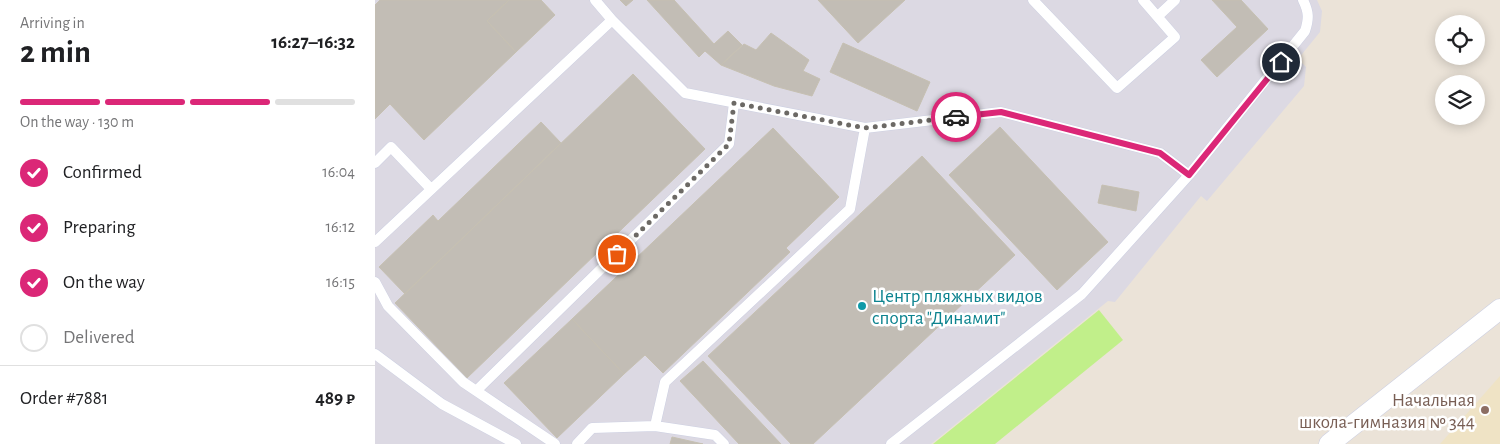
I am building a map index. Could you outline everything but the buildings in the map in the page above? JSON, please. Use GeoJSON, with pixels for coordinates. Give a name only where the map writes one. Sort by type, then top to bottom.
{"type":"FeatureCollection","features":[{"type":"Feature","properties":{"kind":"street"},"geometry":{"type":"LineString","coordinates":[[1329,444],[1500,309]]}},
{"type":"Feature","properties":{"kind":"lane"},"geometry":{"type":"LineString","coordinates":[[595,0],[612,20],[685,93],[865,128],[1001,112],[1160,153],[1189,175]]}},
{"type":"Feature","properties":{"kind":"lane"},"geometry":{"type":"LineString","coordinates":[[1033,0],[1117,88],[1175,37],[1143,0]]}},
{"type":"Feature","properties":{"kind":"lane"},"geometry":{"type":"LineString","coordinates":[[1158,16],[1175,0]]}},
{"type":"Feature","properties":{"kind":"lane"},"geometry":{"type":"LineString","coordinates":[[891,444],[1082,294],[1189,175],[1305,31],[1309,20],[1308,10],[1303,0]]}},
{"type":"Feature","properties":{"kind":"lane"},"geometry":{"type":"LineString","coordinates":[[375,242],[612,20]]}},
{"type":"Feature","properties":{"kind":"lane"},"geometry":{"type":"LineString","coordinates":[[476,391],[729,144],[734,103]]}},
{"type":"Feature","properties":{"kind":"lane"},"geometry":{"type":"LineString","coordinates":[[655,426],[665,382],[850,209],[865,128]]}},
{"type":"Feature","properties":{"kind":"lane"},"geometry":{"type":"LineString","coordinates":[[375,162],[391,147],[431,189]]}},
{"type":"Feature","properties":{"kind":"lane"},"geometry":{"type":"LineString","coordinates":[[375,282],[388,306],[463,382],[555,444]]}},
{"type":"Feature","properties":{"kind":"lane"},"geometry":{"type":"LineString","coordinates":[[375,354],[442,404],[516,444]]}},
{"type":"Feature","properties":{"kind":"lane"},"geometry":{"type":"LineString","coordinates":[[577,444],[592,428],[655,426],[715,435],[724,444]]}},
{"type":"Feature","properties":{"kind":"shaded area"},"geometry":{"type":"Polygon","coordinates":[[[375,0],[1317,0],[1322,11],[1320,32],[1298,59],[1306,67],[1304,86],[1207,201],[1201,196],[1115,302],[1108,301],[931,444],[375,444],[375,0]]]}},
{"type":"Feature","properties":{"kind":"shaded area","name":"Начальная школа-гимназия № 344"},"geometry":{"type":"Polygon","coordinates":[[[1500,376],[1500,444],[1440,444],[1500,376]]]}},
{"type":"Feature","properties":{"kind":"green space"},"geometry":{"type":"Polygon","coordinates":[[[1099,310],[1123,340],[995,444],[933,444],[1099,310]]]}},
{"type":"Feature","properties":{"kind":"way so far"},"geometry":{"type":"LineString","coordinates":[[617,254],[729,144],[734,103],[865,128],[956,117]]}},
{"type":"Feature","properties":{"kind":"place","name":"Центр пляжных видов спорта \"Динамит\""},"geometry":{"type":"Point","coordinates":[862,306]}},
{"type":"Feature","properties":{"kind":"place","name":"Начальная школа-гимназия № 344"},"geometry":{"type":"Point","coordinates":[1485,410]}},
{"type":"Feature","properties":{"kind":"route"},"geometry":{"type":"LineString","coordinates":[[956,117],[1001,112],[1160,153],[1189,175],[1281,62]]}}]}
